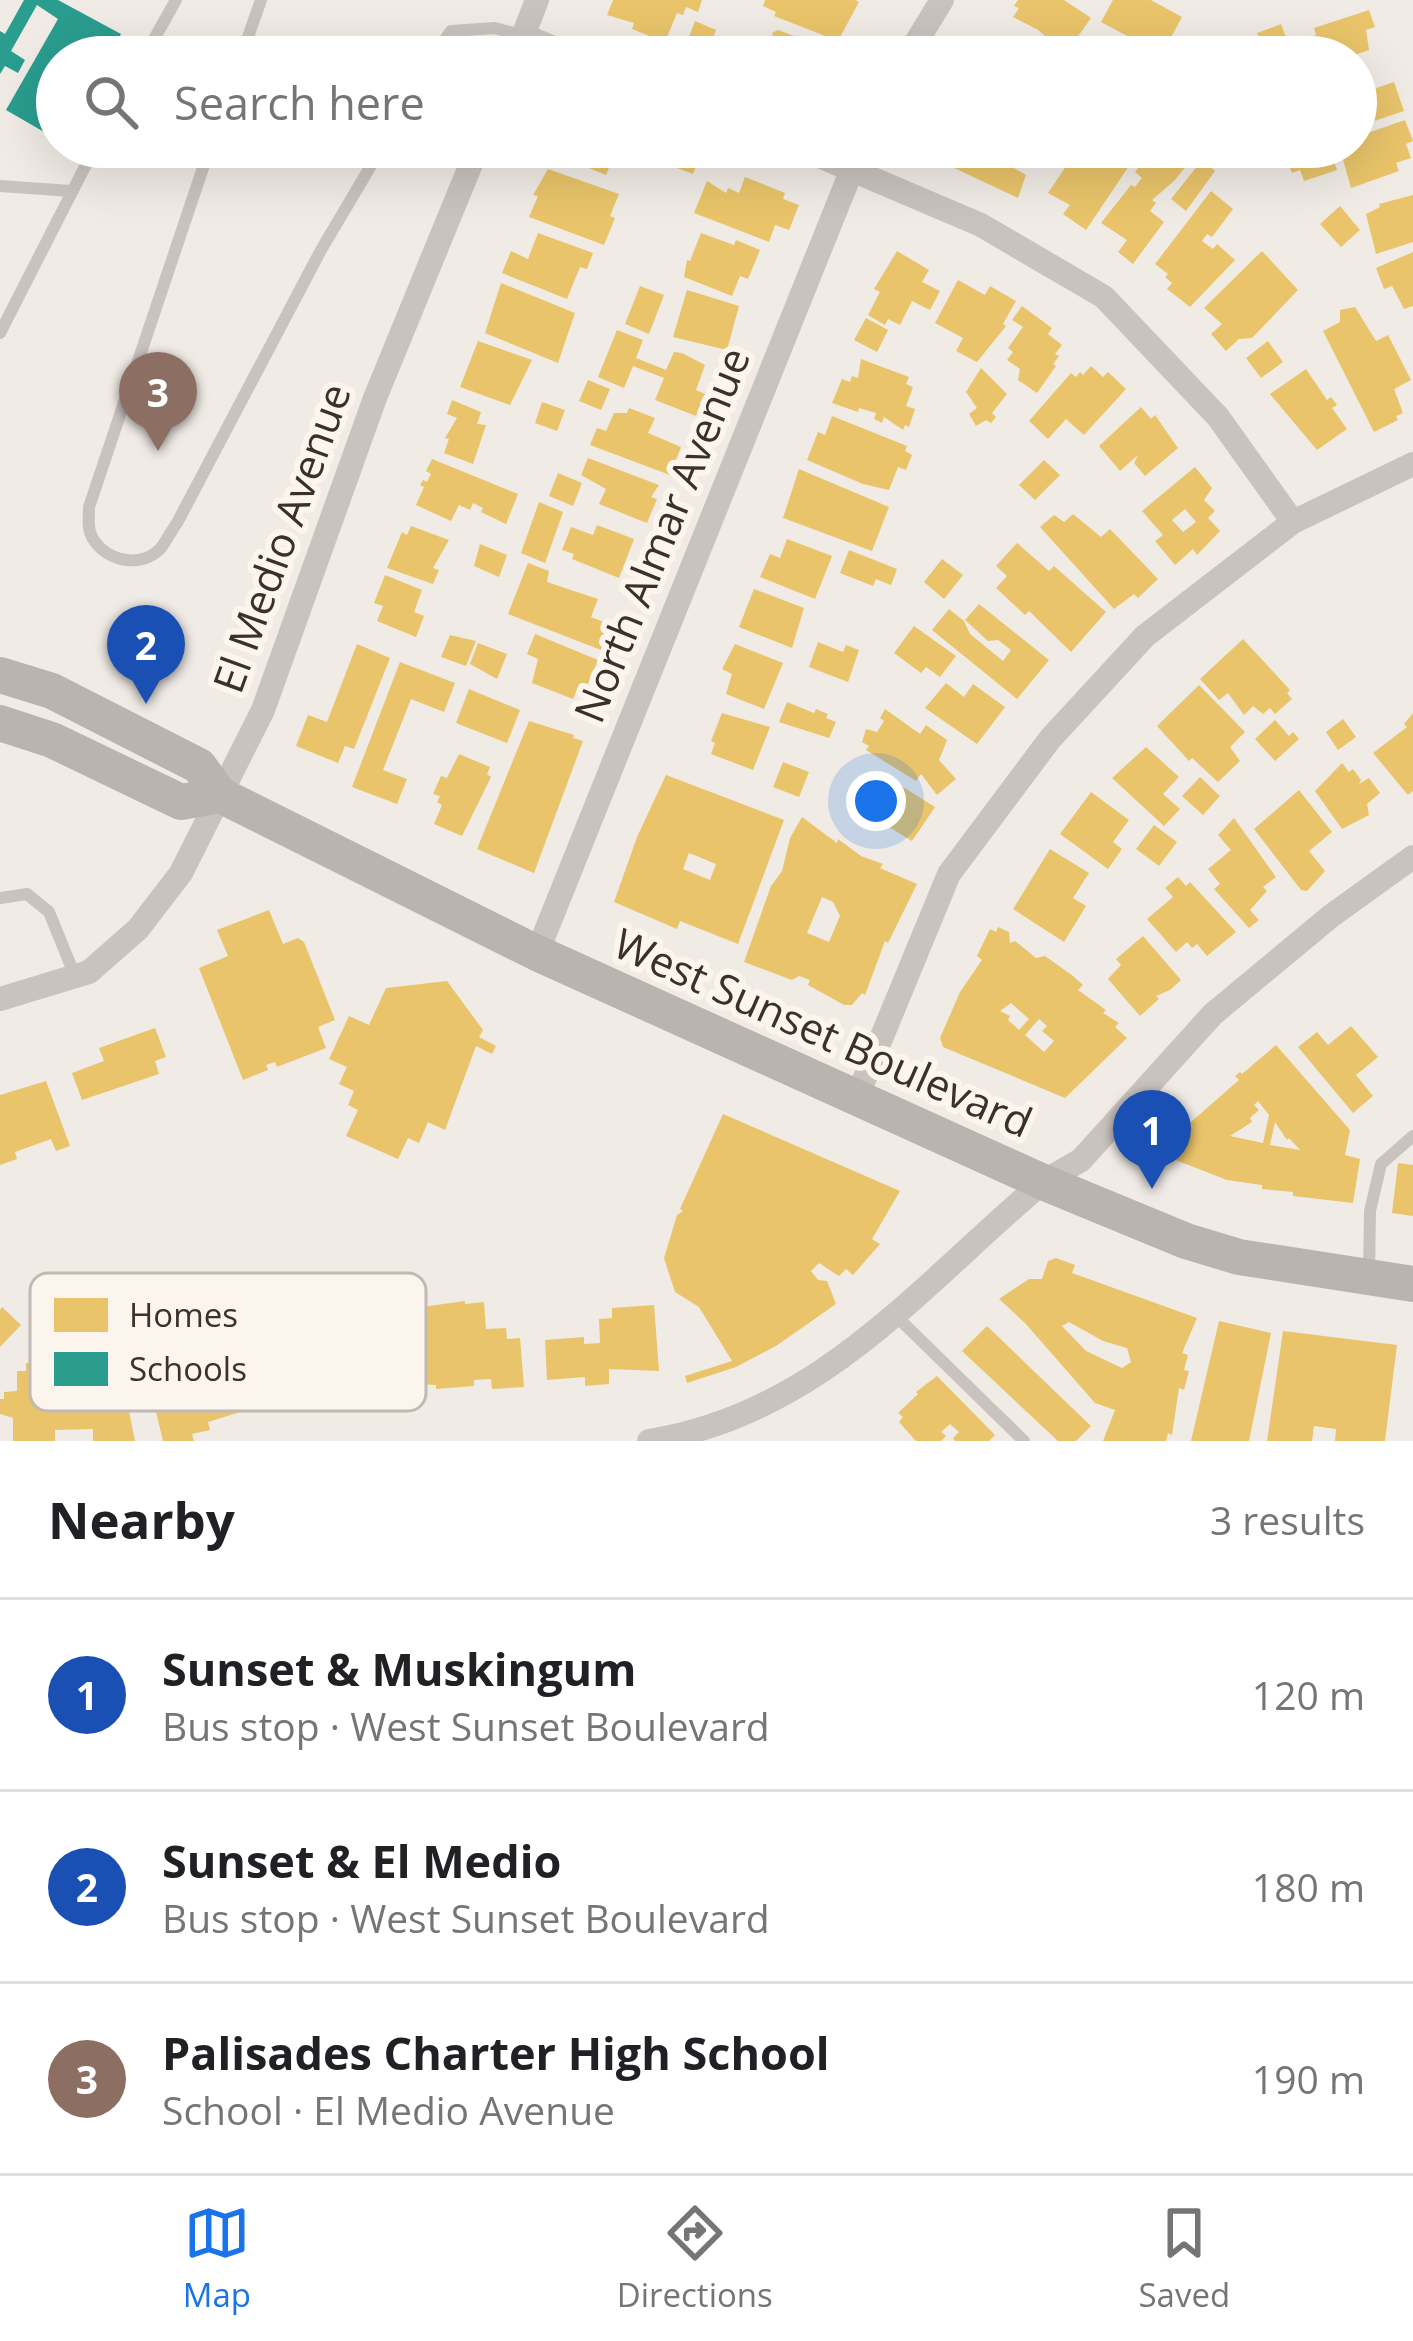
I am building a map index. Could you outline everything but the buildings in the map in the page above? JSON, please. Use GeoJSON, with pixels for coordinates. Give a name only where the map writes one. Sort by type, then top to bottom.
{"type":"FeatureCollection","features":[{"type":"Feature","properties":{"kind":"main road","name":"West Sunset Boulevard"},"geometry":{"type":"LineString","coordinates":[[0,675],[52,691],[199,766],[220,795],[537,953],[1043,1182],[1186,1241],[1239,1256],[1413,1284]]}},
{"type":"Feature","properties":{"kind":"main road","name":"West Sunset Boulevard"},"geometry":{"type":"LineString","coordinates":[[0,723],[52,740],[181,802],[220,795]]}},
{"type":"Feature","properties":{"kind":"street"},"geometry":{"type":"LineString","coordinates":[[523,36],[537,0]]}},
{"type":"Feature","properties":{"kind":"street"},"geometry":{"type":"LineString","coordinates":[[920,36],[942,0]]}},
{"type":"Feature","properties":{"kind":"street","name":"El Medio Avenue"},"geometry":{"type":"LineString","coordinates":[[0,999],[89,972],[138,929],[181,873],[263,710],[375,398],[469,168]]}},
{"type":"Feature","properties":{"kind":"street","name":"North Almar Avenue"},"geometry":{"type":"LineString","coordinates":[[537,953],[852,168]]}},
{"type":"Feature","properties":{"kind":"street"},"geometry":{"type":"LineString","coordinates":[[875,168],[1103,297],[1218,417],[1293,522]]}},
{"type":"Feature","properties":{"kind":"street"},"geometry":{"type":"LineString","coordinates":[[857,1097],[949,874],[1050,739],[1145,636],[1293,522],[1413,464]]}},
{"type":"Feature","properties":{"kind":"street"},"geometry":{"type":"LineString","coordinates":[[649,1441],[689,1435],[768,1403],[832,1368],[1043,1182],[1081,1160],[1213,1014],[1331,916],[1413,857]]}},
{"type":"Feature","properties":{"kind":"lane"},"geometry":{"type":"LineString","coordinates":[[156,36],[176,0]]}},
{"type":"Feature","properties":{"kind":"lane"},"geometry":{"type":"LineString","coordinates":[[248,36],[261,0]]}},
{"type":"Feature","properties":{"kind":"lane"},"geometry":{"type":"LineString","coordinates":[[448,36],[495,28],[506,36]]}},
{"type":"Feature","properties":{"kind":"lane"},"geometry":{"type":"LineString","coordinates":[[0,332],[83,168]]}},
{"type":"Feature","properties":{"kind":"lane"},"geometry":{"type":"LineString","coordinates":[[204,168],[89,507],[89,532],[102,549],[122,560],[140,561],[158,551],[177,523],[370,168]]}},
{"type":"Feature","properties":{"kind":"lane"},"geometry":{"type":"LineString","coordinates":[[0,186],[71,190]]}},
{"type":"Feature","properties":{"kind":"lane"},"geometry":{"type":"LineString","coordinates":[[0,898],[27,894],[49,912],[76,977]]}},
{"type":"Feature","properties":{"kind":"lane"},"geometry":{"type":"LineString","coordinates":[[1369,1277],[1370,1211],[1382,1164],[1413,1136]]}},
{"type":"Feature","properties":{"kind":"lane"},"geometry":{"type":"LineString","coordinates":[[895,1315],[1024,1441]]}},
{"type":"Feature","properties":{"kind":"place","name":"Palisades Charter High School"},"geometry":{"type":"Point","coordinates":[158,451]}},
{"type":"Feature","properties":{"kind":"place","name":"Sunset & El Medio"},"geometry":{"type":"Point","coordinates":[146,704]}},
{"type":"Feature","properties":{"kind":"place","name":"Sunset & Muskingum"},"geometry":{"type":"Point","coordinates":[1152,1189]}}]}
